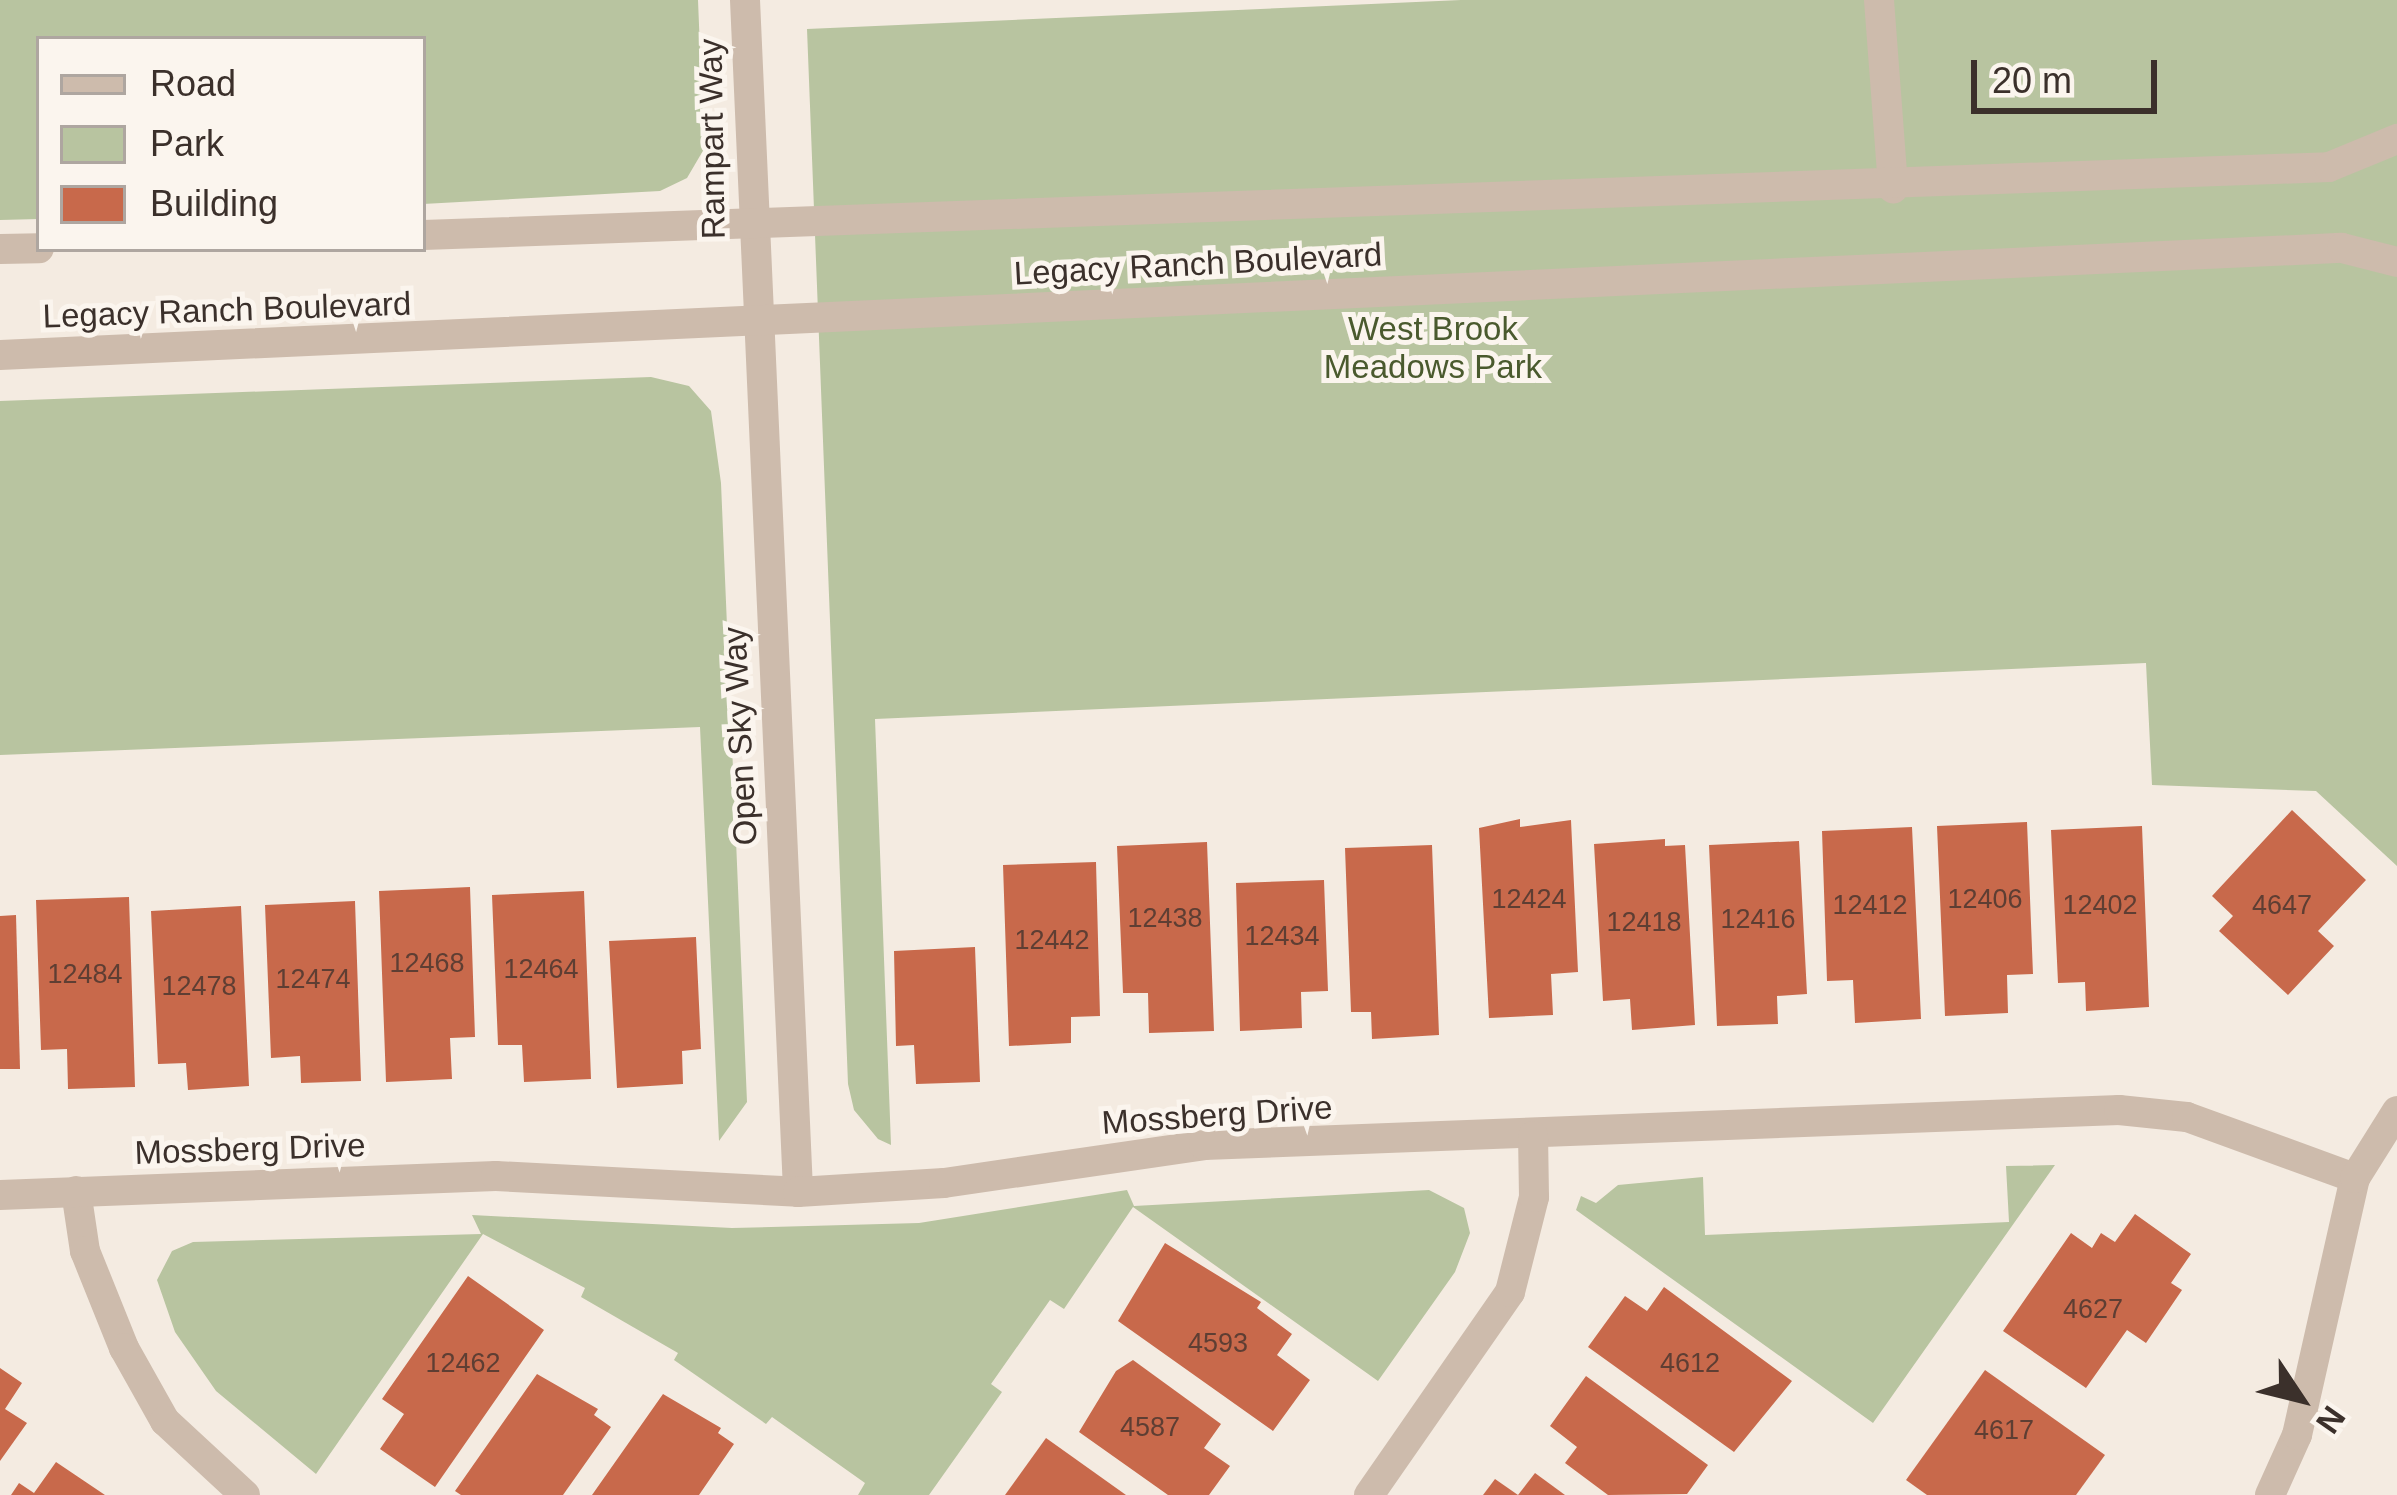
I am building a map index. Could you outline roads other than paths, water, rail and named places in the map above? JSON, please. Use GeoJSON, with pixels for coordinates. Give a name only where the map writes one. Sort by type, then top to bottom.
{"type":"FeatureCollection","features":[{"type":"Feature","properties":{"kind":"street","name":"Rampart Way"},"geometry":{"type":"LineString","coordinates":[[745,0],[752,276]]}},
{"type":"Feature","properties":{"kind":"street"},"geometry":{"type":"LineString","coordinates":[[1879,0],[1893,188]]}},
{"type":"Feature","properties":{"kind":"street","name":"Legacy Ranch Boulevard"},"geometry":{"type":"LineString","coordinates":[[426,235],[1893,188],[2329,167],[2397,139]]}},
{"type":"Feature","properties":{"kind":"street","name":"Legacy Ranch Boulevard"},"geometry":{"type":"LineString","coordinates":[[0,249],[36,248]]}},
{"type":"Feature","properties":{"kind":"street","name":"Legacy Ranch Boulevard"},"geometry":{"type":"LineString","coordinates":[[0,356],[2342,248],[2397,262]]}},
{"type":"Feature","properties":{"kind":"street","name":"Open Sky Way"},"geometry":{"type":"LineString","coordinates":[[752,276],[798,1192]]}},
{"type":"Feature","properties":{"kind":"street","name":"Mossberg Drive"},"geometry":{"type":"LineString","coordinates":[[0,1195],[496,1176],[798,1192],[944,1183],[1204,1145],[2119,1110],[2186,1117],[2355,1178]]}},
{"type":"Feature","properties":{"kind":"street"},"geometry":{"type":"LineString","coordinates":[[2270,1495],[2297,1436],[2355,1178],[2397,1111]]}},
{"type":"Feature","properties":{"kind":"street"},"geometry":{"type":"LineString","coordinates":[[1369,1495],[1510,1292],[1534,1197],[1532,1136]]}},
{"type":"Feature","properties":{"kind":"street"},"geometry":{"type":"LineString","coordinates":[[76,1191],[85,1250],[124,1348],[165,1421],[245,1495]]}},
{"type":"Feature","properties":{"kind":"park label","name":"West Brook Meadows Park"},"geometry":{"type":"Point","coordinates":[1433,348]}}]}
